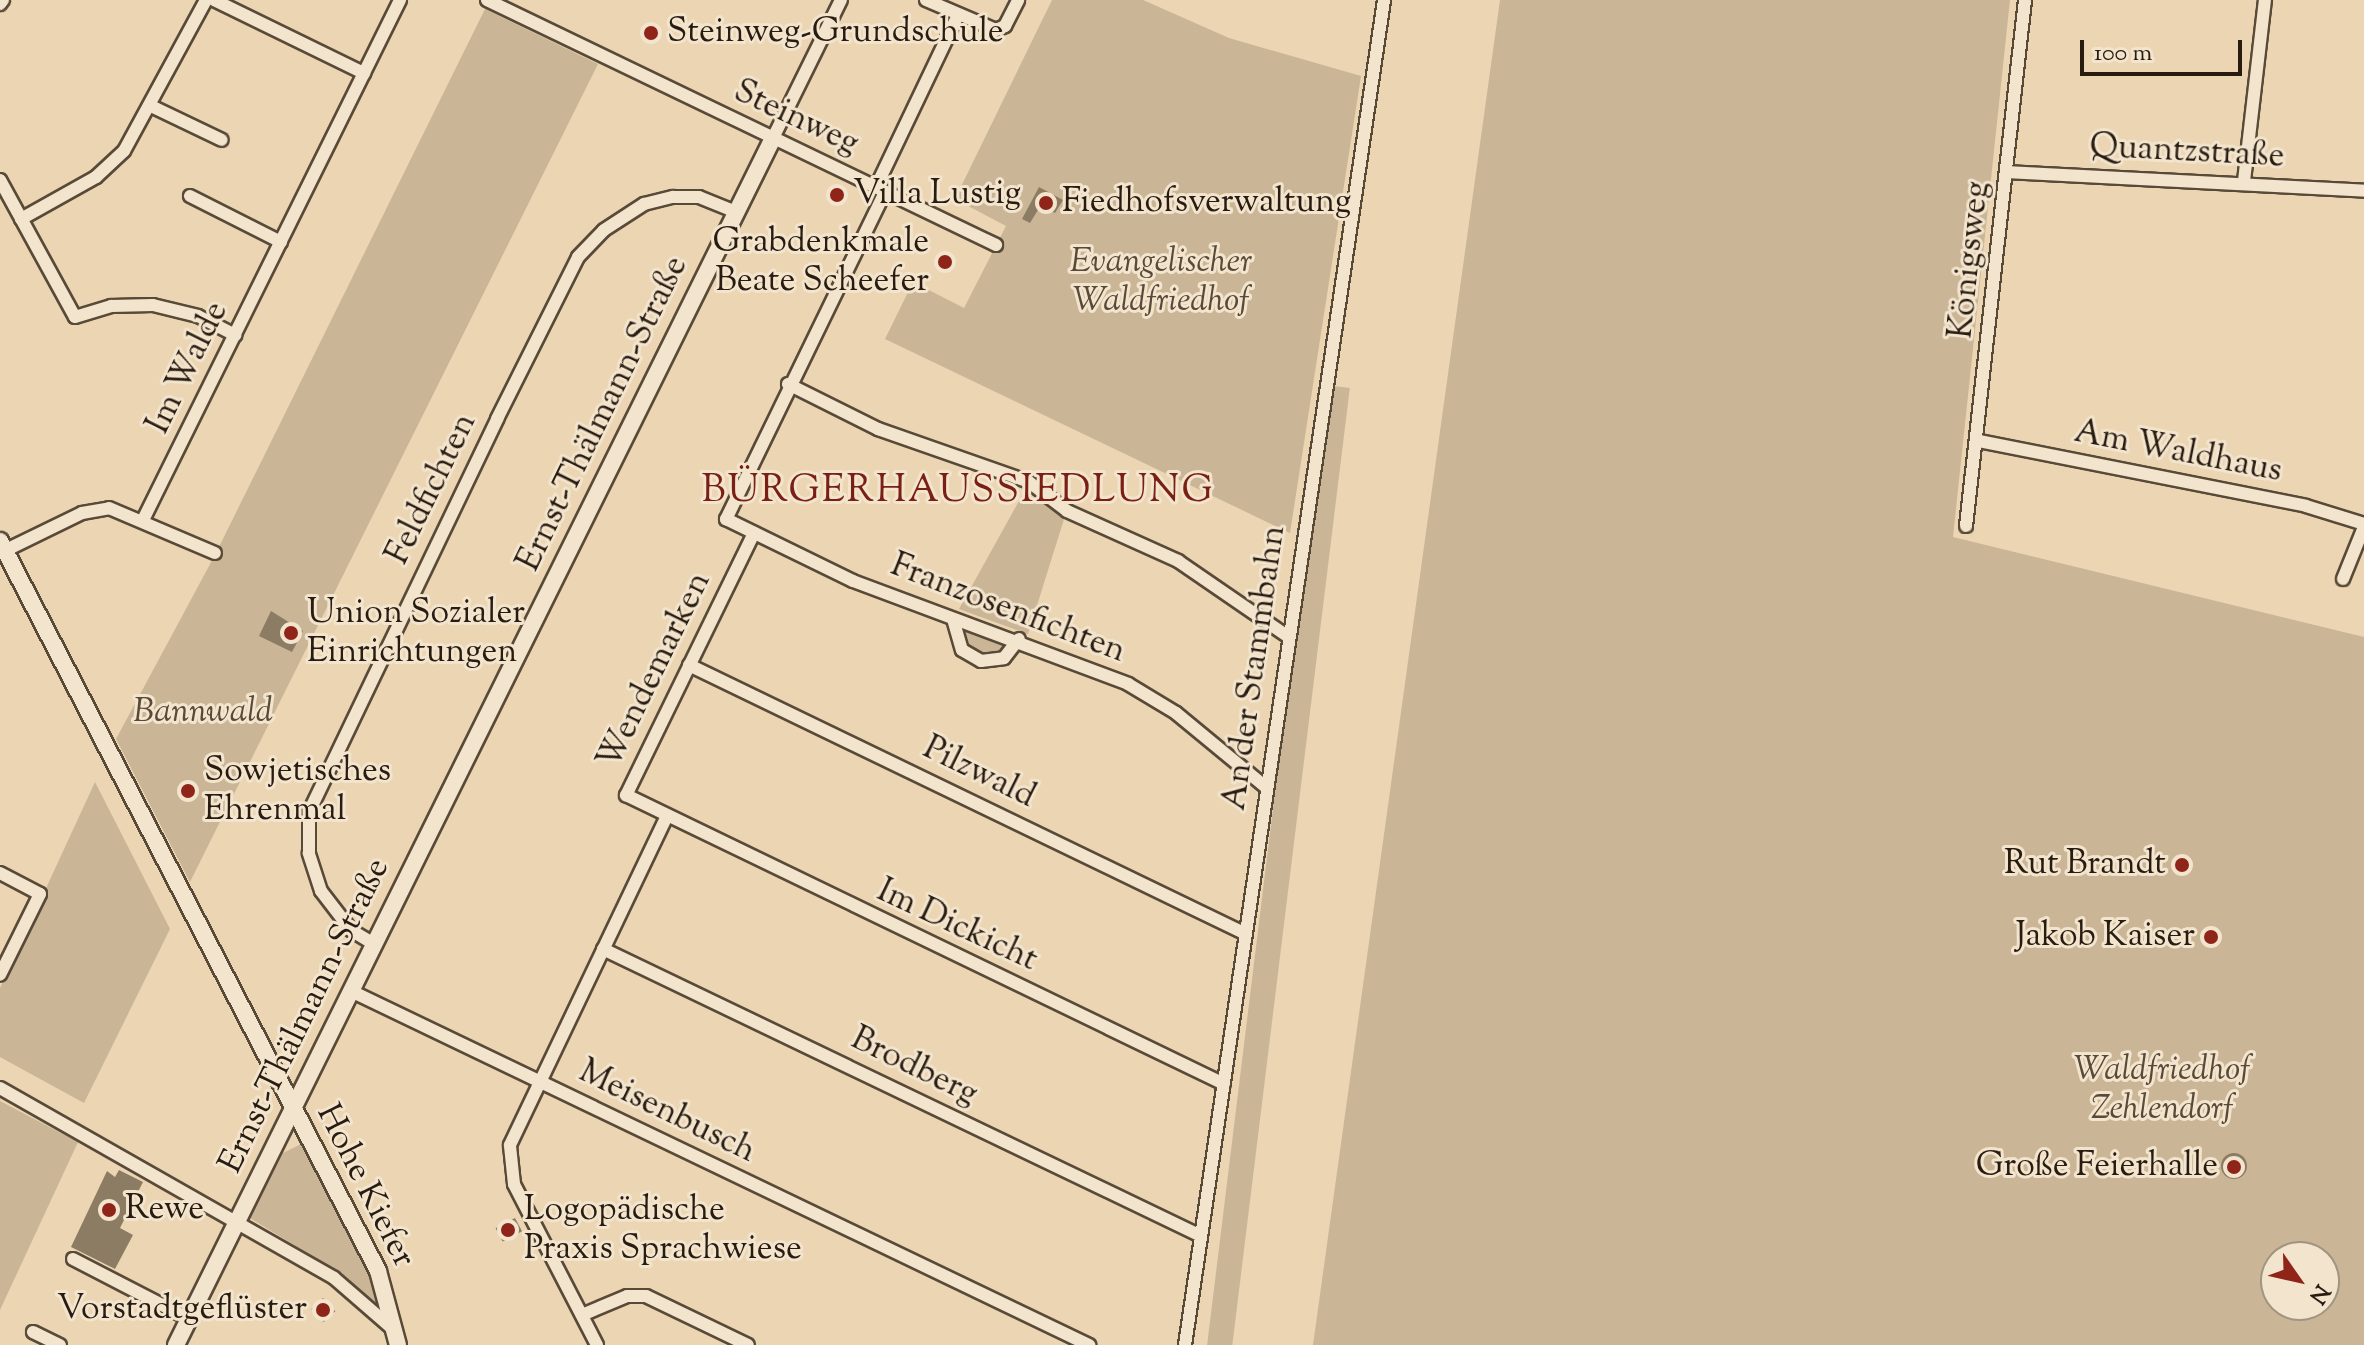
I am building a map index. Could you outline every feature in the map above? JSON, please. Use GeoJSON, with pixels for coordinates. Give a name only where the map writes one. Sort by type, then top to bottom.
{"type":"FeatureCollection","features":[{"type":"Feature","properties":{"kind":"street"},"geometry":{"type":"LineString","coordinates":[[21,219],[111,164],[153,107],[206,0]]}},
{"type":"Feature","properties":{"kind":"street"},"geometry":{"type":"LineString","coordinates":[[214,0],[364,73]]}},
{"type":"Feature","properties":{"kind":"street","name":"Im Walde"},"geometry":{"type":"LineString","coordinates":[[144,518],[400,0]]}},
{"type":"Feature","properties":{"kind":"street","name":"Steinweg"},"geometry":{"type":"LineString","coordinates":[[487,0],[996,245]]}},
{"type":"Feature","properties":{"kind":"street"},"geometry":{"type":"LineString","coordinates":[[773,138],[841,0]]}},
{"type":"Feature","properties":{"kind":"street"},"geometry":{"type":"LineString","coordinates":[[926,0],[996,30],[1005,26],[1018,0]]}},
{"type":"Feature","properties":{"kind":"street","name":"An der Stammbahn"},"geometry":{"type":"LineString","coordinates":[[1185,1345],[1287,636],[1384,0]]}},
{"type":"Feature","properties":{"kind":"street","name":"Königsweg"},"geometry":{"type":"LineString","coordinates":[[1966,526],[1979,441],[2025,0]]}},
{"type":"Feature","properties":{"kind":"street"},"geometry":{"type":"LineString","coordinates":[[2244,181],[2265,0]]}},
{"type":"Feature","properties":{"kind":"street"},"geometry":{"type":"LineString","coordinates":[[754,533],[726,515],[880,189],[958,15]]}},
{"type":"Feature","properties":{"kind":"street"},"geometry":{"type":"LineString","coordinates":[[153,107],[222,140]]}},
{"type":"Feature","properties":{"kind":"street","name":"Ernst-Thälmann-Straße"},"geometry":{"type":"LineString","coordinates":[[176,1345],[773,138]]}},
{"type":"Feature","properties":{"kind":"street","name":"Quantzstraße"},"geometry":{"type":"LineString","coordinates":[[2007,172],[2244,181],[2364,191]]}},
{"type":"Feature","properties":{"kind":"street"},"geometry":{"type":"LineString","coordinates":[[0,180],[75,317],[111,306],[153,305],[198,316],[235,335]]}},
{"type":"Feature","properties":{"kind":"street"},"geometry":{"type":"LineString","coordinates":[[190,196],[281,242]]}},
{"type":"Feature","properties":{"kind":"street","name":"Feldfichten"},"geometry":{"type":"LineString","coordinates":[[374,944],[343,922],[321,891],[309,853],[309,812],[490,433],[578,257],[604,230],[644,204],[673,197],[699,197],[736,212]]}},
{"type":"Feature","properties":{"kind":"street"},"geometry":{"type":"LineString","coordinates":[[788,384],[931,451],[1029,482],[1067,511],[1178,561],[1287,636]]}},
{"type":"Feature","properties":{"kind":"street","name":"Am Waldhaus"},"geometry":{"type":"LineString","coordinates":[[1979,441],[2306,506],[2364,525]]}},
{"type":"Feature","properties":{"kind":"street"},"geometry":{"type":"LineString","coordinates":[[2,548],[95,510],[119,509],[215,553]]}},
{"type":"Feature","properties":{"kind":"street"},"geometry":{"type":"LineString","coordinates":[[2343,579],[2364,525]]}},
{"type":"Feature","properties":{"kind":"street","name":"Franzosenfichten"},"geometry":{"type":"LineString","coordinates":[[754,533],[953,619],[1079,661],[1176,713],[1267,788]]}},
{"type":"Feature","properties":{"kind":"street","name":"Wendemarken"},"geometry":{"type":"LineString","coordinates":[[666,818],[626,795],[754,533]]}},
{"type":"Feature","properties":{"kind":"street","name":"Hohe Kiefer"},"geometry":{"type":"LineString","coordinates":[[2,548],[378,1271],[396,1339]]}},
{"type":"Feature","properties":{"kind":"street"},"geometry":{"type":"LineString","coordinates":[[953,619],[962,650],[981,661],[1004,658],[1019,639]]}},
{"type":"Feature","properties":{"kind":"street","name":"Pilzwald"},"geometry":{"type":"LineString","coordinates":[[689,665],[1244,933]]}},
{"type":"Feature","properties":{"kind":"street"},"geometry":{"type":"LineString","coordinates":[[597,1345],[509,1162],[513,1134],[666,818]]}},
{"type":"Feature","properties":{"kind":"street","name":"Im Dickicht"},"geometry":{"type":"LineString","coordinates":[[666,818],[1224,1084]]}},
{"type":"Feature","properties":{"kind":"street"},"geometry":{"type":"LineString","coordinates":[[0,873],[40,894],[0,975]]}},
{"type":"Feature","properties":{"kind":"street","name":"Brodberg"},"geometry":{"type":"LineString","coordinates":[[603,949],[1201,1236]]}},
{"type":"Feature","properties":{"kind":"street","name":"Meisenbusch"},"geometry":{"type":"LineString","coordinates":[[351,991],[1089,1345]]}},
{"type":"Feature","properties":{"kind":"street"},"geometry":{"type":"LineString","coordinates":[[0,1088],[334,1278],[396,1339]]}},
{"type":"Feature","properties":{"kind":"street"},"geometry":{"type":"LineString","coordinates":[[73,1259],[189,1319]]}},
{"type":"Feature","properties":{"kind":"street"},"geometry":{"type":"LineString","coordinates":[[582,1315],[627,1296],[646,1296],[748,1345]]}},
{"type":"Feature","properties":{"kind":"street"},"geometry":{"type":"LineString","coordinates":[[33,1332],[60,1345]]}},
{"type":"Feature","properties":{"kind":"green space","name":"Evangelischer Waldfriedhof"},"geometry":{"type":"Polygon","coordinates":[[[1052,0],[1143,0],[1229,38],[1361,76],[1290,533],[885,339],[913,282],[964,308],[1006,226],[955,199],[1052,0]]]}},
{"type":"Feature","properties":{"kind":"green space","name":"Waldfriedhof Zehlendorf"},"geometry":{"type":"Polygon","coordinates":[[[1500,0],[2010,0],[1953,537],[2364,637],[2364,1345],[1313,1345],[1500,0]]]}},
{"type":"Feature","properties":{"kind":"green space","name":"Bannwald"},"geometry":{"type":"Polygon","coordinates":[[[485,9],[598,64],[190,882],[116,739],[216,553],[485,9]]]}},
{"type":"Feature","properties":{"kind":"green space"},"geometry":{"type":"Polygon","coordinates":[[[1325,385],[1350,388],[1232,1345],[1207,1345],[1325,385]]]}},
{"type":"Feature","properties":{"kind":"green space"},"geometry":{"type":"Polygon","coordinates":[[[1024,492],[1065,516],[1028,634],[959,609],[1024,492]]]}},
{"type":"Feature","properties":{"kind":"green space"},"geometry":{"type":"Polygon","coordinates":[[[960,628],[1012,644],[1005,654],[983,656],[964,645],[960,628]]]}},
{"type":"Feature","properties":{"kind":"green space","name":"Bannwald"},"geometry":{"type":"Polygon","coordinates":[[[95,782],[170,929],[84,1103],[0,1057],[0,988],[95,782]]]}},
{"type":"Feature","properties":{"kind":"green space"},"geometry":{"type":"Polygon","coordinates":[[[0,1101],[78,1142],[0,1310],[0,1101]]]}},
{"type":"Feature","properties":{"kind":"green space"},"geometry":{"type":"Polygon","coordinates":[[[301,1144],[371,1274],[385,1319],[345,1276],[250,1218],[283,1153],[301,1144]]]}},
{"type":"Feature","properties":{"kind":"building","name":"Fiedhofsverwaltung"},"geometry":{"type":"Polygon","coordinates":[[[1039,187],[1063,200],[1055,213],[1041,205],[1030,223],[1022,219],[1039,187]]]}},
{"type":"Feature","properties":{"kind":"building","name":"Union Sozialer Einrichtungen"},"geometry":{"type":"Polygon","coordinates":[[[271,611],[303,631],[292,652],[259,636],[271,611]]]}},
{"type":"Feature","properties":{"kind":"building","name":"Große Feierhalle"},"geometry":{"type":"Polygon","coordinates":[[[2234,1153],[2243,1157],[2247,1166],[2243,1175],[2234,1179],[2225,1175],[2221,1166],[2225,1157],[2234,1153]]]}},
{"type":"Feature","properties":{"kind":"building","name":"Rewe"},"geometry":{"type":"Polygon","coordinates":[[[119,1170],[143,1182],[120,1228],[133,1235],[115,1269],[71,1247],[107,1171],[115,1177],[119,1170]]]}},
{"type":"Feature","properties":{"kind":"building","name":"Logopädische Praxis Sprachwiese"},"geometry":{"type":"Polygon","coordinates":[[[515,1218],[522,1231],[503,1242],[496,1228],[515,1218]]]}},
{"type":"Feature","properties":{"kind":"building","name":"Vorstadtgeflüster"},"geometry":{"type":"Polygon","coordinates":[[[323,1298],[335,1311],[324,1322],[311,1309],[323,1298]]]}},
{"type":"Feature","properties":{"kind":"place","name":"Steinweg-Grundschule"},"geometry":{"type":"Point","coordinates":[651,33]}},
{"type":"Feature","properties":{"kind":"place","name":"Villa Lustig"},"geometry":{"type":"Point","coordinates":[837,195]}},
{"type":"Feature","properties":{"kind":"place","name":"Fiedhofsverwaltung"},"geometry":{"type":"Point","coordinates":[1046,203]}},
{"type":"Feature","properties":{"kind":"place","name":"Grabdenkmale Beate Scheefer"},"geometry":{"type":"Point","coordinates":[945,262]}},
{"type":"Feature","properties":{"kind":"place","name":"Union Sozialer Einrichtungen"},"geometry":{"type":"Point","coordinates":[291,633]}},
{"type":"Feature","properties":{"kind":"place","name":"Sowjetisches Ehrenmal"},"geometry":{"type":"Point","coordinates":[188,791]}},
{"type":"Feature","properties":{"kind":"place","name":"Rut Brandt"},"geometry":{"type":"Point","coordinates":[2182,865]}},
{"type":"Feature","properties":{"kind":"place","name":"Jakob Kaiser"},"geometry":{"type":"Point","coordinates":[2211,937]}},
{"type":"Feature","properties":{"kind":"place","name":"Große Feierhalle"},"geometry":{"type":"Point","coordinates":[2234,1167]}},
{"type":"Feature","properties":{"kind":"place","name":"Rewe"},"geometry":{"type":"Point","coordinates":[109,1210]}},
{"type":"Feature","properties":{"kind":"place","name":"Logopädische Praxis Sprachwiese"},"geometry":{"type":"Point","coordinates":[508,1230]}},
{"type":"Feature","properties":{"kind":"place","name":"Vorstadtgeflüster"},"geometry":{"type":"Point","coordinates":[323,1310]}},
{"type":"Feature","properties":{"kind":"district","name":"BÜRGERHAUSSIEDLUNG"},"geometry":{"type":"Point","coordinates":[958,493]}}]}
